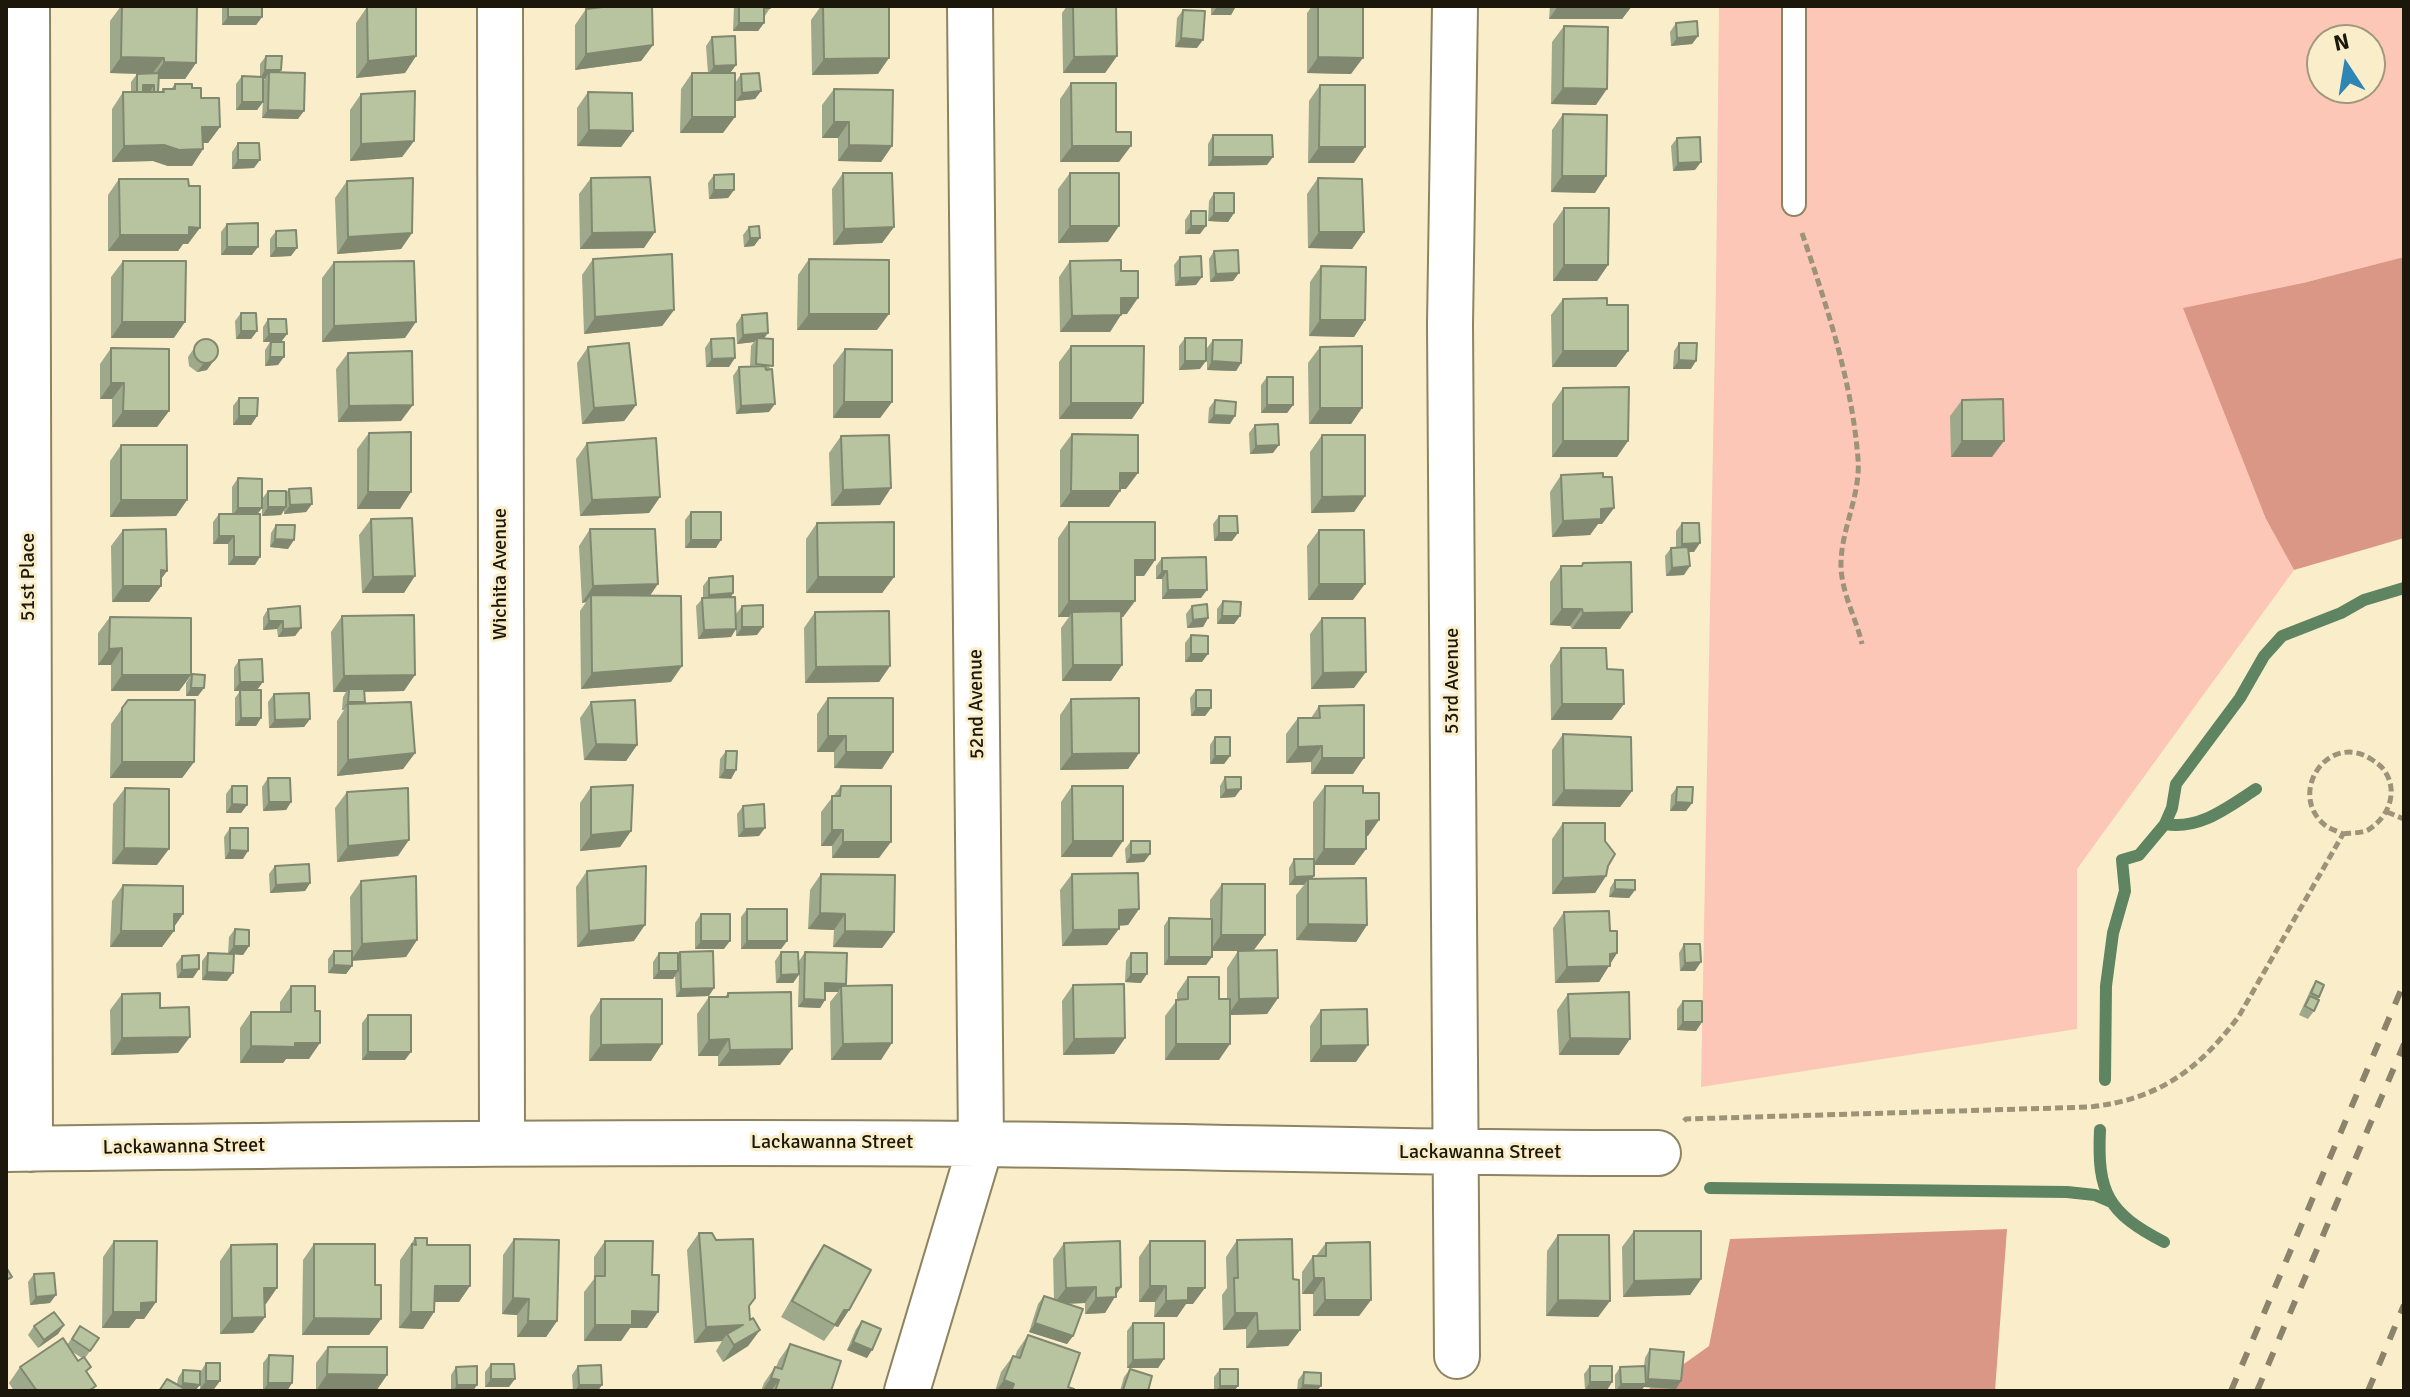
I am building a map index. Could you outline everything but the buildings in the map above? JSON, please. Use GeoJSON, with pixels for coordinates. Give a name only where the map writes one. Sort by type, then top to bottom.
{"type":"FeatureCollection","features":[{"type":"Feature","properties":{"kind":"street","name":"51st Place"},"geometry":{"type":"LineString","coordinates":[[18,1149],[27,6]]}},
{"type":"Feature","properties":{"kind":"street","name":"Wichita Avenue"},"geometry":{"type":"LineString","coordinates":[[500,6],[502,1142]]}},
{"type":"Feature","properties":{"kind":"street","name":"52nd Avenue"},"geometry":{"type":"LineString","coordinates":[[907,1391],[981,1144],[970,6]]}},
{"type":"Feature","properties":{"kind":"street","name":"53rd Avenue"},"geometry":{"type":"LineString","coordinates":[[1455,6],[1450,324],[1457,1356]]}},
{"type":"Feature","properties":{"kind":"street","name":"Lackawanna Street"},"geometry":{"type":"LineString","coordinates":[[18,1149],[502,1142],[981,1144],[1457,1154],[1658,1153]]}},
{"type":"Feature","properties":{"kind":"lane"},"geometry":{"type":"LineString","coordinates":[[1794,6],[1794,204]]}},
{"type":"Feature","properties":{"kind":"path"},"geometry":{"type":"LineString","coordinates":[[1794,204],[1835,334],[1855,437],[1858,472],[1840,566],[1862,644]]}},
{"type":"Feature","properties":{"kind":"path"},"geometry":{"type":"LineString","coordinates":[[2360,752],[2383,767],[2392,786],[2387,812],[2366,831],[2343,834],[2325,826],[2310,803],[2310,781],[2319,766],[2339,753],[2360,752]]}},
{"type":"Feature","properties":{"kind":"path"},"geometry":{"type":"LineString","coordinates":[[2387,812],[2404,819]]}},
{"type":"Feature","properties":{"kind":"path"},"geometry":{"type":"LineString","coordinates":[[1658,1153],[1686,1119],[2090,1107],[2133,1100],[2164,1088],[2218,1044],[2239,1016],[2343,834]]}},
{"type":"Feature","properties":{"kind":"shaded area"},"geometry":{"type":"Polygon","coordinates":[[[1719,6],[2404,6],[2404,257],[2303,283],[2266,519],[2294,570],[2077,869],[2077,1029],[1701,1087],[1719,6]]]}},
{"type":"Feature","properties":{"kind":"shaded area"},"geometry":{"type":"Polygon","coordinates":[[[2404,257],[2404,538],[2294,570],[2266,519],[2183,308],[2303,283],[2404,257]]]}},
{"type":"Feature","properties":{"kind":"shaded area"},"geometry":{"type":"Polygon","coordinates":[[[2007,1229],[1995,1391],[1646,1391],[1709,1346],[1730,1239],[2007,1229]]]}},
{"type":"Feature","properties":{"kind":"waterway"},"geometry":{"type":"LineString","coordinates":[[2105,1080],[2106,986],[2113,933],[2125,891],[2122,860],[2139,855],[2165,824],[2172,808],[2176,784],[2240,698],[2264,656],[2282,636],[2341,613],[2364,600],[2404,588]]}},
{"type":"Feature","properties":{"kind":"waterway"},"geometry":{"type":"LineString","coordinates":[[2165,824],[2190,824],[2202,820],[2256,789]]}},
{"type":"Feature","properties":{"kind":"waterway"},"geometry":{"type":"LineString","coordinates":[[2100,1130],[2101,1170],[2110,1199],[2130,1221],[2164,1242]]}},
{"type":"Feature","properties":{"kind":"waterway"},"geometry":{"type":"LineString","coordinates":[[1710,1188],[2067,1192],[2095,1195],[2109,1201]]}},
{"type":"Feature","properties":{"kind":"railway"},"geometry":{"type":"LineString","coordinates":[[2231,1391],[2404,983]]}},
{"type":"Feature","properties":{"kind":"railway"},"geometry":{"type":"LineString","coordinates":[[2257,1391],[2404,1044]]}},
{"type":"Feature","properties":{"kind":"railway"},"geometry":{"type":"LineString","coordinates":[[2368,1391],[2404,1305]]}}]}
